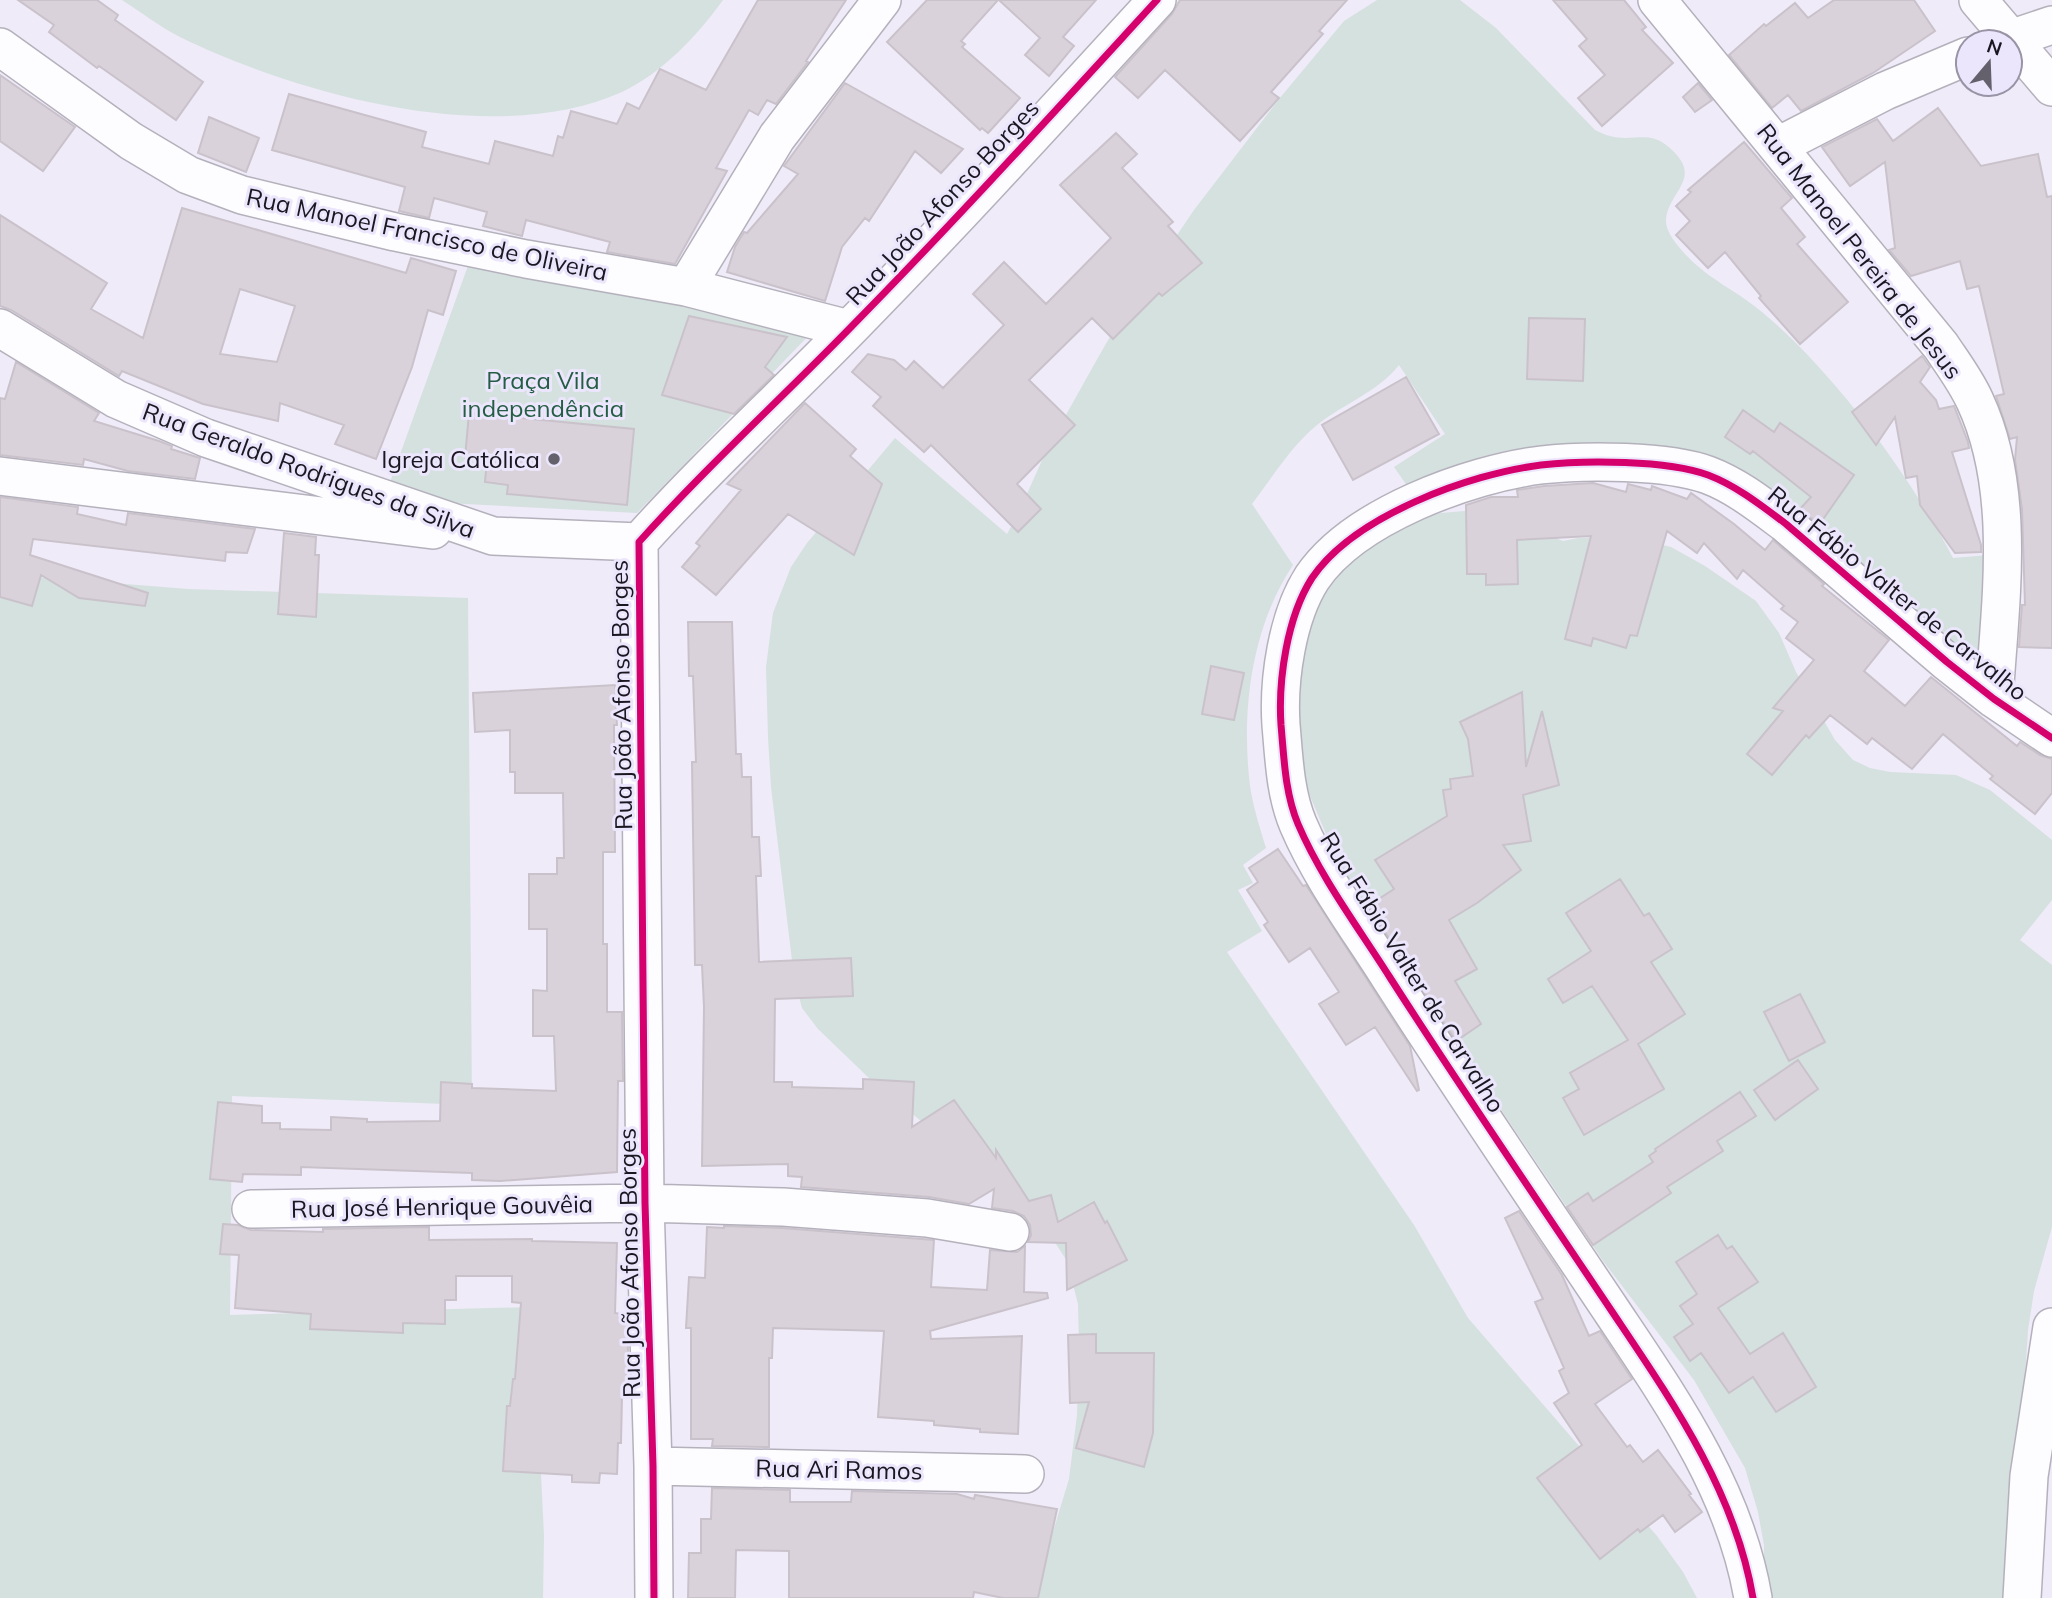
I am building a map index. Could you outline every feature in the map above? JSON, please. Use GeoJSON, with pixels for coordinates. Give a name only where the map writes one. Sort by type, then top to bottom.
{"type":"FeatureCollection","features":[{"type":"Feature","properties":{"kind":"street"},"geometry":{"type":"LineString","coordinates":[[686,288],[777,136],[882,0]]}},
{"type":"Feature","properties":{"kind":"street","name":"Rua João Afonso Borges"},"geometry":{"type":"LineString","coordinates":[[654,1598],[645,1203],[639,542],[681,494],[849,329],[956,219],[1157,0]]}},
{"type":"Feature","properties":{"kind":"street","name":"Rua Manoel Pereira de Jesus"},"geometry":{"type":"LineString","coordinates":[[1657,0],[1941,346],[1968,388],[1983,419],[2000,491],[2004,539],[1994,699]]}},
{"type":"Feature","properties":{"kind":"street"},"geometry":{"type":"LineString","coordinates":[[1978,0],[1998,28]]}},
{"type":"Feature","properties":{"kind":"street"},"geometry":{"type":"LineString","coordinates":[[2024,34],[2052,25]]}},
{"type":"Feature","properties":{"kind":"street","name":"Rua Manoel Francisco de Oliveira"},"geometry":{"type":"LineString","coordinates":[[0,47],[131,141],[188,175],[242,195],[395,232],[686,288],[849,329]]}},
{"type":"Feature","properties":{"kind":"street"},"geometry":{"type":"LineString","coordinates":[[2024,58],[2052,87]]}},
{"type":"Feature","properties":{"kind":"street"},"geometry":{"type":"LineString","coordinates":[[1779,146],[1885,92],[1954,62]]}},
{"type":"Feature","properties":{"kind":"street","name":"Rua Geraldo Rodrigues da Silva"},"geometry":{"type":"LineString","coordinates":[[0,328],[116,400],[196,433],[493,536],[639,542]]}},
{"type":"Feature","properties":{"kind":"street","name":"Rua Fábio Valter de Carvalho"},"geometry":{"type":"LineString","coordinates":[[1753,1598],[1743,1548],[1723,1495],[1659,1381],[1412,1012],[1325,876],[1297,822],[1284,774],[1280,710],[1286,650],[1302,598],[1312,579],[1344,544],[1392,513],[1457,486],[1512,468],[1557,463],[1637,464],[1685,468],[1707,474],[1753,499],[1994,699],[2052,738]]}},
{"type":"Feature","properties":{"kind":"street"},"geometry":{"type":"LineString","coordinates":[[0,476],[362,523],[493,536]]}},
{"type":"Feature","properties":{"kind":"street","name":"Rua José Henrique Gouvêia"},"geometry":{"type":"LineString","coordinates":[[251,1209],[645,1203],[852,1210],[927,1218],[1010,1232]]}},
{"type":"Feature","properties":{"kind":"street"},"geometry":{"type":"LineString","coordinates":[[2022,1598],[2029,1476],[2052,1327]]}},
{"type":"Feature","properties":{"kind":"street","name":"Rua Ari Ramos"},"geometry":{"type":"LineString","coordinates":[[653,1466],[1025,1474]]}},
{"type":"Feature","properties":{"kind":"green space"},"geometry":{"type":"Polygon","coordinates":[[[122,0],[723,0],[678,52],[637,84],[622,92],[571,108],[516,116],[458,115],[398,108],[281,78],[173,33],[122,0]]]}},
{"type":"Feature","properties":{"kind":"green space"},"geometry":{"type":"Polygon","coordinates":[[[1377,0],[1460,0],[1496,28],[1595,130],[1619,138],[1658,140],[1674,152],[1685,170],[1666,219],[1676,243],[1704,271],[1762,312],[1816,364],[1892,459],[1953,558],[1989,555],[1983,668],[1784,500],[1749,474],[1721,459],[1685,450],[1624,443],[1527,447],[1472,460],[1410,490],[1394,467],[1445,434],[1399,365],[1381,383],[1308,433],[1290,452],[1252,504],[1293,565],[1267,616],[1252,671],[1249,700],[1247,729],[1250,786],[1266,848],[1243,865],[1253,883],[1238,890],[1262,931],[1227,952],[1414,1225],[1468,1318],[1657,1536],[1683,1572],[1697,1598],[1033,1598],[1069,1479],[1077,1415],[1078,1304],[1067,1261],[1039,1218],[870,1079],[818,1029],[802,1008],[794,977],[771,787],[766,667],[773,613],[791,567],[807,543],[895,438],[1007,534],[1048,447],[1119,321],[1194,210],[1279,99],[1344,21],[1377,0]]]}},
{"type":"Feature","properties":{"kind":"green space","name":"Praça Vila independência"},"geometry":{"type":"Polygon","coordinates":[[[469,263],[814,330],[637,513],[446,503],[389,485],[469,263]]]}},
{"type":"Feature","properties":{"kind":"green space"},"geometry":{"type":"Polygon","coordinates":[[[1464,511],[1496,515],[1563,541],[1615,537],[1647,541],[1671,547],[1705,566],[1756,601],[1779,633],[1796,672],[1835,740],[1853,760],[1870,768],[1890,772],[1956,775],[1990,790],[2052,840],[2052,900],[2020,940],[2052,965],[2052,1227],[2034,1291],[2028,1330],[2011,1598],[1764,1598],[1764,1545],[1745,1468],[1694,1380],[1603,1261],[1343,874],[1310,796],[1298,754],[1296,666],[1327,578],[1347,556],[1431,514],[1464,511]]]}},
{"type":"Feature","properties":{"kind":"green space"},"geometry":{"type":"Polygon","coordinates":[[[0,574],[188,589],[468,598],[472,1105],[232,1096],[230,1315],[533,1307],[544,1536],[543,1598],[0,1598],[0,574]]]}},
{"type":"Feature","properties":{"kind":"building"},"geometry":{"type":"Polygon","coordinates":[[[18,0],[97,0],[118,15],[115,20],[203,82],[176,120],[99,66],[97,68],[49,32],[54,25],[18,0]]]}},
{"type":"Feature","properties":{"kind":"building"},"geometry":{"type":"Polygon","coordinates":[[[758,0],[846,0],[806,61],[808,62],[776,104],[767,100],[758,115],[749,110],[716,168],[727,171],[675,264],[607,252],[610,242],[526,220],[522,236],[483,226],[487,212],[434,198],[429,218],[399,211],[405,187],[272,150],[289,94],[426,132],[422,147],[489,164],[495,141],[553,156],[558,136],[563,138],[571,111],[617,124],[627,103],[639,109],[660,69],[706,90],[758,0]]]}},
{"type":"Feature","properties":{"kind":"building"},"geometry":{"type":"Polygon","coordinates":[[[927,0],[998,0],[961,41],[965,44],[962,47],[1020,98],[988,133],[982,128],[980,130],[887,42],[927,0]]]}},
{"type":"Feature","properties":{"kind":"building"},"geometry":{"type":"Polygon","coordinates":[[[999,0],[1096,0],[1063,37],[1074,46],[1049,76],[1025,55],[1040,38],[999,0]]]}},
{"type":"Feature","properties":{"kind":"building"},"geometry":{"type":"Polygon","coordinates":[[[1180,0],[1347,0],[1319,31],[1323,34],[1271,92],[1279,98],[1240,141],[1165,70],[1138,98],[1115,77],[1172,14],[1180,0]]]}},
{"type":"Feature","properties":{"kind":"building"},"geometry":{"type":"Polygon","coordinates":[[[1553,0],[1624,0],[1646,27],[1642,30],[1673,63],[1602,126],[1578,98],[1605,75],[1579,46],[1587,39],[1553,0]]]}},
{"type":"Feature","properties":{"kind":"building"},"geometry":{"type":"Polygon","coordinates":[[[1834,0],[1914,0],[1935,31],[1873,73],[1801,111],[1788,95],[1772,108],[1729,55],[1764,24],[1766,26],[1795,3],[1808,18],[1834,0]]]}},
{"type":"Feature","properties":{"kind":"building"},"geometry":{"type":"Polygon","coordinates":[[[0,75],[75,127],[43,171],[0,141],[0,75]]]}},
{"type":"Feature","properties":{"kind":"building"},"geometry":{"type":"Polygon","coordinates":[[[845,83],[963,149],[941,173],[915,151],[869,221],[865,218],[842,247],[825,301],[727,272],[735,247],[744,232],[747,233],[798,174],[784,166],[845,83]]]}},
{"type":"Feature","properties":{"kind":"building"},"geometry":{"type":"Polygon","coordinates":[[[1698,83],[1712,100],[1695,112],[1683,97],[1698,83]]]}},
{"type":"Feature","properties":{"kind":"building"},"geometry":{"type":"Polygon","coordinates":[[[1938,108],[1981,166],[2038,154],[2047,197],[2052,196],[2052,648],[2019,647],[2022,605],[2025,605],[2022,509],[2015,460],[2017,437],[2010,439],[1996,396],[2004,394],[1979,286],[1967,289],[1960,261],[1911,276],[1889,250],[1895,248],[1885,162],[1850,186],[1822,147],[1877,119],[1893,141],[1938,108]]]}},
{"type":"Feature","properties":{"kind":"building"},"geometry":{"type":"Polygon","coordinates":[[[209,117],[259,138],[246,172],[198,153],[209,117]]]}},
{"type":"Feature","properties":{"kind":"building"},"geometry":{"type":"Polygon","coordinates":[[[1116,133],[1137,154],[1122,168],[1173,222],[1168,226],[1202,263],[1162,296],[1159,293],[1113,339],[1092,318],[1029,380],[1075,425],[1017,484],[1041,509],[1018,532],[931,445],[924,452],[873,406],[881,397],[852,372],[868,354],[894,360],[906,370],[914,361],[943,388],[1004,325],[973,294],[1004,262],[1046,304],[1111,238],[1060,185],[1116,133]]]}},
{"type":"Feature","properties":{"kind":"building"},"geometry":{"type":"Polygon","coordinates":[[[1744,142],[1792,198],[1781,208],[1805,237],[1797,244],[1848,302],[1800,344],[1759,298],[1761,296],[1725,252],[1708,268],[1676,235],[1690,221],[1676,206],[1691,192],[1688,190],[1744,142]]]}},
{"type":"Feature","properties":{"kind":"building"},"geometry":{"type":"Polygon","coordinates":[[[182,208],[406,273],[411,258],[456,271],[443,315],[428,310],[412,367],[376,459],[335,444],[344,425],[280,403],[278,421],[203,404],[122,371],[119,376],[11,310],[0,306],[0,215],[107,283],[91,309],[143,338],[182,208]],[[240,289],[220,354],[277,362],[295,306],[240,289]]]}},
{"type":"Feature","properties":{"kind":"building"},"geometry":{"type":"Polygon","coordinates":[[[689,316],[787,337],[765,367],[774,375],[734,414],[662,395],[689,316]]]}},
{"type":"Feature","properties":{"kind":"building"},"geometry":{"type":"Polygon","coordinates":[[[1529,318],[1585,319],[1583,381],[1527,379],[1529,318]]]}},
{"type":"Feature","properties":{"kind":"building"},"geometry":{"type":"Polygon","coordinates":[[[1922,356],[1930,367],[1920,382],[1936,400],[1939,409],[1954,406],[1968,442],[1969,448],[1952,452],[1981,552],[1955,553],[1920,505],[1917,476],[1906,478],[1895,417],[1876,445],[1852,412],[1922,356]]]}},
{"type":"Feature","properties":{"kind":"building"},"geometry":{"type":"Polygon","coordinates":[[[16,362],[99,413],[94,421],[159,441],[172,446],[171,449],[200,458],[195,479],[128,471],[84,459],[83,465],[0,455],[0,398],[5,399],[16,362]]]}},
{"type":"Feature","properties":{"kind":"building"},"geometry":{"type":"Polygon","coordinates":[[[1406,377],[1439,434],[1353,480],[1322,425],[1406,377]]]}},
{"type":"Feature","properties":{"kind":"building"},"geometry":{"type":"Polygon","coordinates":[[[805,403],[856,449],[850,456],[882,484],[854,555],[788,514],[716,595],[682,567],[700,546],[696,543],[741,490],[727,484],[805,403]]]}},
{"type":"Feature","properties":{"kind":"building"},"geometry":{"type":"Polygon","coordinates":[[[1743,410],[1774,432],[1780,423],[1854,475],[1819,525],[1800,509],[1811,497],[1753,451],[1750,454],[1725,437],[1743,410]]]}},
{"type":"Feature","properties":{"kind":"building","name":"Igreja Católica"},"geometry":{"type":"Polygon","coordinates":[[[469,413],[634,429],[627,505],[507,494],[508,485],[485,482],[487,460],[465,458],[469,413]]]}},
{"type":"Feature","properties":{"kind":"building"},"geometry":{"type":"Polygon","coordinates":[[[1593,483],[1626,492],[1628,484],[1651,490],[1652,486],[1687,499],[1691,493],[1765,550],[1773,540],[1824,584],[1822,586],[1889,640],[1864,671],[1905,706],[1931,677],[2017,746],[2020,742],[2052,759],[2052,793],[2035,814],[1990,779],[1993,776],[1943,734],[1912,769],[1872,738],[1867,744],[1830,715],[1809,738],[1806,735],[1772,775],[1747,754],[1783,711],[1773,708],[1814,660],[1786,638],[1798,622],[1781,609],[1784,606],[1743,570],[1737,579],[1704,543],[1697,553],[1667,531],[1637,636],[1630,635],[1626,648],[1593,638],[1591,646],[1565,639],[1591,536],[1517,540],[1518,584],[1486,585],[1486,574],[1467,574],[1466,505],[1491,497],[1518,497],[1517,490],[1593,483]]]}},
{"type":"Feature","properties":{"kind":"building"},"geometry":{"type":"Polygon","coordinates":[[[0,497],[78,507],[77,514],[126,525],[128,513],[255,529],[247,553],[226,552],[225,561],[33,539],[30,555],[148,593],[145,606],[79,598],[41,575],[32,606],[0,597],[0,497]]]}},
{"type":"Feature","properties":{"kind":"building"},"geometry":{"type":"Polygon","coordinates":[[[284,533],[316,537],[315,555],[319,555],[316,617],[278,614],[284,533]]]}},
{"type":"Feature","properties":{"kind":"building"},"geometry":{"type":"Polygon","coordinates":[[[688,622],[732,622],[736,754],[741,754],[742,777],[751,777],[752,837],[759,837],[761,876],[756,876],[759,962],[851,958],[853,996],[775,999],[774,1082],[792,1082],[792,1087],[863,1089],[863,1079],[914,1082],[912,1127],[954,1100],[996,1158],[996,1150],[1029,1201],[1051,1195],[1058,1222],[1094,1202],[1127,1260],[1067,1290],[1066,1243],[1028,1242],[1031,1235],[1030,1225],[1024,1216],[1013,1211],[992,1208],[994,1189],[969,1204],[929,1197],[801,1187],[802,1177],[788,1176],[788,1164],[702,1166],[704,1007],[702,965],[695,965],[692,762],[696,762],[688,622]]]}},
{"type":"Feature","properties":{"kind":"building"},"geometry":{"type":"Polygon","coordinates":[[[1211,666],[1244,673],[1234,720],[1202,714],[1211,666]]]}},
{"type":"Feature","properties":{"kind":"building"},"geometry":{"type":"Polygon","coordinates":[[[615,685],[615,852],[603,852],[603,944],[607,944],[607,1012],[622,1012],[623,1081],[618,1081],[617,1172],[500,1181],[472,1180],[472,1173],[301,1167],[301,1175],[243,1174],[242,1182],[210,1179],[218,1102],[262,1106],[262,1123],[280,1123],[280,1129],[331,1130],[331,1117],[367,1119],[367,1122],[440,1121],[441,1082],[472,1084],[472,1088],[556,1091],[554,1036],[533,1036],[533,990],[547,991],[547,929],[529,929],[529,874],[557,874],[557,858],[564,858],[563,793],[515,793],[515,772],[510,772],[510,730],[475,732],[473,693],[615,685]]]}},
{"type":"Feature","properties":{"kind":"building"},"geometry":{"type":"Polygon","coordinates":[[[1522,692],[1526,767],[1542,711],[1559,785],[1523,795],[1531,841],[1503,845],[1521,870],[1449,920],[1477,969],[1455,981],[1481,1024],[1456,1041],[1368,906],[1394,889],[1375,860],[1447,816],[1443,790],[1451,789],[1450,779],[1473,776],[1468,739],[1460,722],[1522,692]]]}},
{"type":"Feature","properties":{"kind":"building"},"geometry":{"type":"Polygon","coordinates":[[[1278,849],[1303,886],[1306,885],[1410,1046],[1419,1090],[1417,1091],[1375,1027],[1346,1045],[1319,1004],[1339,992],[1310,948],[1289,962],[1264,925],[1268,922],[1247,890],[1258,882],[1249,868],[1278,849]]]}},
{"type":"Feature","properties":{"kind":"building"},"geometry":{"type":"Polygon","coordinates":[[[1620,879],[1644,916],[1649,913],[1672,949],[1651,962],[1685,1014],[1638,1044],[1664,1089],[1584,1135],[1563,1098],[1579,1089],[1570,1073],[1628,1040],[1592,986],[1563,1003],[1548,979],[1591,951],[1566,913],[1620,879]]]}},
{"type":"Feature","properties":{"kind":"building"},"geometry":{"type":"Polygon","coordinates":[[[1800,994],[1825,1042],[1789,1061],[1764,1012],[1800,994]]]}},
{"type":"Feature","properties":{"kind":"building"},"geometry":{"type":"Polygon","coordinates":[[[1798,1060],[1818,1089],[1775,1120],[1754,1090],[1798,1060]]]}},
{"type":"Feature","properties":{"kind":"building"},"geometry":{"type":"Polygon","coordinates":[[[1740,1092],[1756,1116],[1717,1141],[1723,1151],[1667,1187],[1671,1193],[1593,1245],[1567,1207],[1588,1193],[1593,1201],[1653,1162],[1649,1156],[1655,1149],[1740,1092]]]}},
{"type":"Feature","properties":{"kind":"building"},"geometry":{"type":"Polygon","coordinates":[[[1519,1211],[1562,1275],[1589,1336],[1600,1331],[1632,1379],[1595,1404],[1627,1447],[1630,1445],[1643,1462],[1658,1450],[1702,1512],[1675,1532],[1663,1515],[1640,1532],[1638,1529],[1600,1559],[1537,1478],[1582,1445],[1554,1403],[1569,1393],[1559,1371],[1564,1368],[1535,1302],[1543,1299],[1505,1218],[1519,1211]]]}},
{"type":"Feature","properties":{"kind":"building"},"geometry":{"type":"Polygon","coordinates":[[[223,1224],[238,1225],[251,1230],[323,1232],[323,1229],[429,1227],[429,1240],[532,1239],[617,1243],[615,1313],[627,1315],[628,1351],[617,1474],[600,1473],[599,1483],[572,1482],[572,1475],[503,1471],[507,1406],[510,1406],[515,1379],[521,1303],[512,1302],[512,1276],[456,1276],[456,1300],[445,1300],[445,1324],[403,1323],[403,1333],[310,1329],[311,1314],[235,1308],[239,1255],[220,1254],[223,1224]]]}},
{"type":"Feature","properties":{"kind":"building"},"geometry":{"type":"Polygon","coordinates":[[[707,1227],[934,1240],[931,1287],[987,1290],[990,1250],[1017,1252],[1025,1246],[1024,1292],[1047,1293],[1048,1298],[930,1331],[931,1339],[1022,1336],[1018,1434],[934,1425],[934,1421],[878,1417],[884,1331],[773,1328],[772,1358],[769,1358],[769,1447],[712,1446],[713,1439],[691,1439],[691,1328],[686,1328],[689,1277],[705,1278],[707,1227]]]}},
{"type":"Feature","properties":{"kind":"building"},"geometry":{"type":"Polygon","coordinates":[[[1718,1235],[1727,1249],[1732,1246],[1758,1282],[1718,1308],[1750,1354],[1783,1333],[1816,1387],[1776,1412],[1753,1377],[1729,1393],[1701,1353],[1690,1361],[1674,1337],[1693,1324],[1680,1306],[1697,1294],[1676,1262],[1718,1235]]]}},
{"type":"Feature","properties":{"kind":"building"},"geometry":{"type":"Polygon","coordinates":[[[1096,1334],[1096,1353],[1154,1353],[1153,1433],[1144,1467],[1076,1448],[1089,1402],[1070,1403],[1068,1335],[1096,1334]]]}},
{"type":"Feature","properties":{"kind":"building"},"geometry":{"type":"Polygon","coordinates":[[[712,1488],[790,1490],[790,1502],[851,1502],[852,1491],[957,1494],[974,1499],[975,1495],[1057,1509],[1038,1598],[1003,1598],[974,1592],[973,1598],[789,1598],[789,1551],[736,1550],[735,1598],[688,1598],[689,1553],[701,1553],[701,1519],[711,1519],[712,1488]]]}},
{"type":"Feature","properties":{"kind":"cycle path"},"geometry":{"type":"LineString","coordinates":[[654,1598],[645,1203],[639,542],[929,246],[1157,0]]}},
{"type":"Feature","properties":{"kind":"cycle path"},"geometry":{"type":"LineString","coordinates":[[1753,1598],[1732,1521],[1698,1448],[1678,1414],[1340,902],[1307,844],[1290,800],[1280,707],[1286,649],[1296,611],[1312,578],[1331,556],[1355,535],[1384,517],[1448,488],[1512,470],[1541,465],[1602,462],[1671,466],[1708,475],[1758,503],[1947,662],[1994,699],[2052,738]]}},
{"type":"Feature","properties":{"kind":"place","name":"Igreja Católica"},"geometry":{"type":"Point","coordinates":[554,459]}}]}
